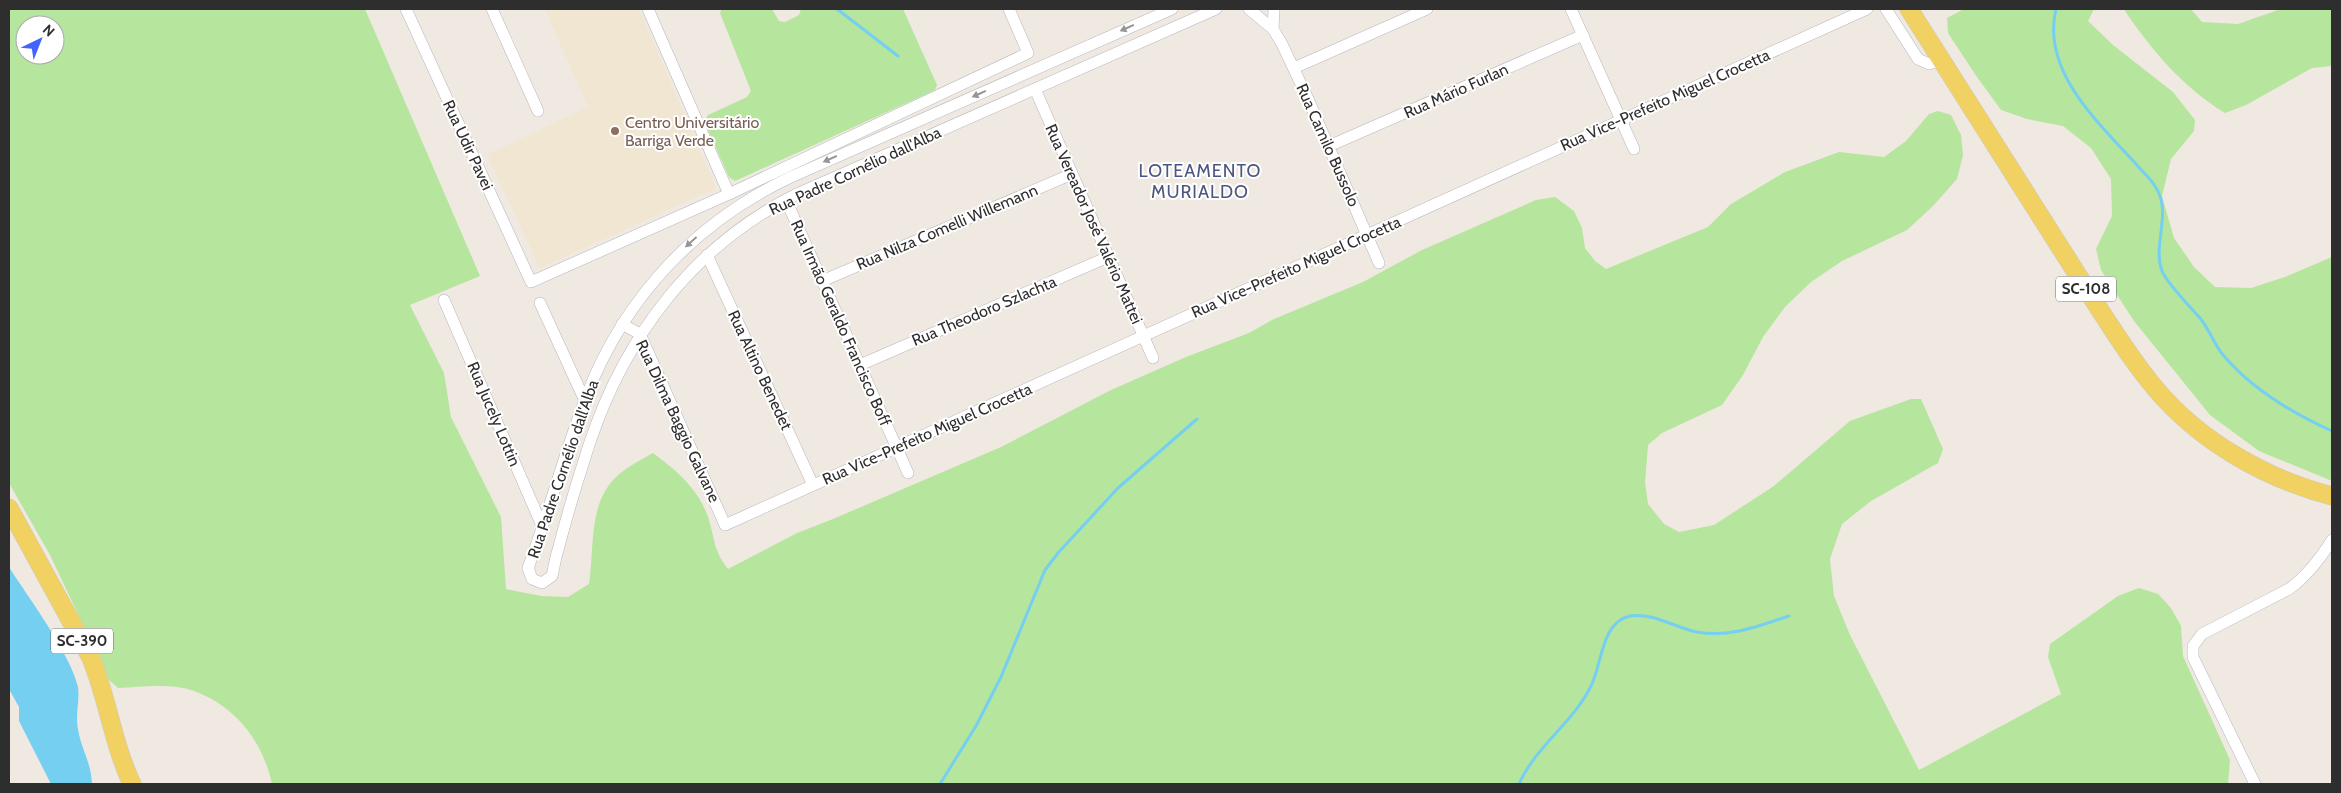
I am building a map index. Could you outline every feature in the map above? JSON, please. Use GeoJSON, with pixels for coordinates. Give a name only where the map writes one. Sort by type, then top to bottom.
{"type":"FeatureCollection","features":[{"type":"Feature","properties":{"kind":"main road","name":"SC-108"},"geometry":{"type":"LineString","coordinates":[[1909,9],[2098,307],[2129,354],[2156,389],[2190,424],[2222,447],[2282,478],[2332,496]]}},
{"type":"Feature","properties":{"kind":"main road","name":"SC-390"},"geometry":{"type":"LineString","coordinates":[[9,508],[91,658],[99,679],[118,748],[132,784]]}},
{"type":"Feature","properties":{"kind":"street","name":"Rua Udir Pavei"},"geometry":{"type":"LineString","coordinates":[[406,9],[530,282],[729,194]]}},
{"type":"Feature","properties":{"kind":"street"},"geometry":{"type":"LineString","coordinates":[[492,9],[538,110]]}},
{"type":"Feature","properties":{"kind":"street"},"geometry":{"type":"LineString","coordinates":[[648,9],[729,194],[1028,53],[1009,9]]}},
{"type":"Feature","properties":{"kind":"street","name":"Rua Padre Cornélio dall'Alba"},"geometry":{"type":"LineString","coordinates":[[1172,9],[791,177],[753,196],[718,219],[683,249],[652,282],[622,324],[607,352],[585,401],[528,568],[532,579],[538,583],[546,582],[552,576],[565,526],[598,420],[618,372],[640,334],[669,295],[707,255],[746,223],[786,200],[1216,9]]}},
{"type":"Feature","properties":{"kind":"street"},"geometry":{"type":"LineString","coordinates":[[1248,9],[1258,9]]}},
{"type":"Feature","properties":{"kind":"street","name":"Rua Camilo Bussolo"},"geometry":{"type":"LineString","coordinates":[[1248,9],[1274,29],[1294,68],[1380,263]]}},
{"type":"Feature","properties":{"kind":"street","name":"Rua Camilo Bussolo"},"geometry":{"type":"LineString","coordinates":[[1274,9],[1274,29]]}},
{"type":"Feature","properties":{"kind":"street"},"geometry":{"type":"LineString","coordinates":[[1294,68],[1427,9]]}},
{"type":"Feature","properties":{"kind":"street"},"geometry":{"type":"LineString","coordinates":[[1571,9],[1634,149]]}},
{"type":"Feature","properties":{"kind":"street","name":"Rua Vice-Prefeito Miguel Crocetta"},"geometry":{"type":"LineString","coordinates":[[725,525],[1867,9]]}},
{"type":"Feature","properties":{"kind":"street"},"geometry":{"type":"LineString","coordinates":[[1886,9],[1918,59],[1929,64],[1942,60]]}},
{"type":"Feature","properties":{"kind":"street","name":"Rua Mário Furlan"},"geometry":{"type":"LineString","coordinates":[[1329,146],[1583,35]]}},
{"type":"Feature","properties":{"kind":"street","name":"Rua Vereador José Valério Mattei"},"geometry":{"type":"LineString","coordinates":[[1035,89],[1153,358]]}},
{"type":"Feature","properties":{"kind":"street","name":"Rua Nilza Comelli Willemann"},"geometry":{"type":"LineString","coordinates":[[822,281],[1072,174]]}},
{"type":"Feature","properties":{"kind":"street","name":"Rua Irmão Geraldo Francisco Boff"},"geometry":{"type":"LineString","coordinates":[[786,200],[908,473]]}},
{"type":"Feature","properties":{"kind":"street","name":"Rua Altino Benedet"},"geometry":{"type":"LineString","coordinates":[[707,255],[813,485]]}},
{"type":"Feature","properties":{"kind":"street","name":"Rua Theodoro Szlachta"},"geometry":{"type":"LineString","coordinates":[[860,365],[1108,257]]}},
{"type":"Feature","properties":{"kind":"street","name":"Rua Jucely Lottin"},"geometry":{"type":"LineString","coordinates":[[444,300],[543,528]]}},
{"type":"Feature","properties":{"kind":"street"},"geometry":{"type":"LineString","coordinates":[[540,303],[585,401]]}},
{"type":"Feature","properties":{"kind":"street","name":"Rua Dilma Baggio Galvane"},"geometry":{"type":"LineString","coordinates":[[622,324],[640,334],[725,525]]}},
{"type":"Feature","properties":{"kind":"street"},"geometry":{"type":"LineString","coordinates":[[2255,784],[2193,657],[2193,646],[2202,634],[2289,590],[2302,580],[2332,540]]}},
{"type":"Feature","properties":{"kind":"shaded area","name":"Centro Universitário Barriga Verde"},"geometry":{"type":"Polygon","coordinates":[[[545,9],[639,9],[716,188],[540,268],[487,155],[588,107],[545,9]]]}},
{"type":"Feature","properties":{"kind":"green space"},"geometry":{"type":"Polygon","coordinates":[[[9,9],[365,9],[480,276],[410,305],[444,373],[451,417],[501,517],[506,589],[541,596],[568,597],[589,584],[595,520],[603,496],[609,485],[618,475],[653,453],[679,474],[700,499],[709,520],[717,551],[728,569],[797,533],[1001,447],[1111,390],[1186,357],[1249,333],[1274,319],[1363,282],[1422,250],[1536,200],[1555,197],[1574,211],[1582,228],[1585,248],[1595,261],[1606,269],[1708,227],[1731,204],[1785,172],[1839,152],[1884,157],[1906,141],[1929,114],[1938,111],[1951,115],[1961,135],[1963,155],[1957,179],[1933,206],[1907,230],[1842,261],[1811,282],[1785,307],[1763,337],[1743,375],[1722,405],[1662,433],[1648,445],[1645,482],[1648,504],[1664,524],[1679,532],[1714,525],[1774,486],[1850,421],[1911,399],[1921,399],[1943,449],[1938,463],[1871,501],[1842,524],[1830,559],[1834,596],[1850,635],[1919,770],[2061,694],[2048,657],[2050,644],[2118,596],[2139,588],[2158,594],[2171,608],[2181,626],[2183,656],[2230,760],[2228,784],[272,784],[262,753],[254,739],[244,726],[221,705],[206,696],[183,688],[154,686],[118,688],[109,680],[50,555],[9,483],[9,9]]]}},
{"type":"Feature","properties":{"kind":"green space"},"geometry":{"type":"Polygon","coordinates":[[[722,9],[772,9],[779,21],[785,22],[799,15],[801,9],[903,9],[937,85],[935,90],[735,181],[729,177],[704,121],[708,115],[747,97],[751,91],[720,13],[722,9]]]}},
{"type":"Feature","properties":{"kind":"green space"},"geometry":{"type":"Polygon","coordinates":[[[1964,9],[2094,9],[2088,21],[2113,45],[2173,92],[2195,120],[2194,131],[2171,159],[2162,196],[2174,238],[2194,267],[2215,287],[2251,288],[2285,277],[2332,257],[2332,481],[2259,451],[2210,415],[2134,321],[2101,270],[2096,249],[2112,216],[2111,179],[2091,148],[2063,126],[2027,119],[2001,110],[1948,33],[1947,18],[1964,9]]]}},
{"type":"Feature","properties":{"kind":"green space"},"geometry":{"type":"Polygon","coordinates":[[[2126,9],[2191,9],[2202,22],[2238,24],[2281,9],[2332,9],[2332,66],[2312,68],[2246,105],[2225,113],[2196,92],[2170,68],[2135,26],[2125,11],[2126,9]]]}},
{"type":"Feature","properties":{"kind":"water"},"geometry":{"type":"Polygon","coordinates":[[[9,567],[58,642],[74,673],[78,687],[78,729],[90,769],[92,784],[51,784],[19,721],[19,707],[9,689],[9,567]]]}},
{"type":"Feature","properties":{"kind":"waterway"},"geometry":{"type":"LineString","coordinates":[[837,9],[898,56]]}},
{"type":"Feature","properties":{"kind":"waterway"},"geometry":{"type":"LineString","coordinates":[[2056,9],[2054,32],[2057,53],[2065,74],[2076,94],[2090,113],[2151,180],[2160,196],[2162,217],[2159,250],[2164,276],[2200,318],[2221,352],[2247,380],[2274,400],[2332,431]]}},
{"type":"Feature","properties":{"kind":"waterway"},"geometry":{"type":"LineString","coordinates":[[940,784],[976,726],[1001,677],[1045,570],[1058,553],[1118,488],[1197,419]]}},
{"type":"Feature","properties":{"kind":"waterway"},"geometry":{"type":"LineString","coordinates":[[1519,784],[1535,758],[1575,712],[1595,677],[1608,635],[1620,620],[1630,616],[1647,616],[1697,632],[1721,633],[1744,630],[1789,616]]}},
{"type":"Feature","properties":{"kind":"place","name":"Centro Universitário Barriga Verde"},"geometry":{"type":"Point","coordinates":[615,131]}},
{"type":"Feature","properties":{"kind":"district","name":"LOTEAMENTO MURIALDO"},"geometry":{"type":"Point","coordinates":[1200,181]}}]}
